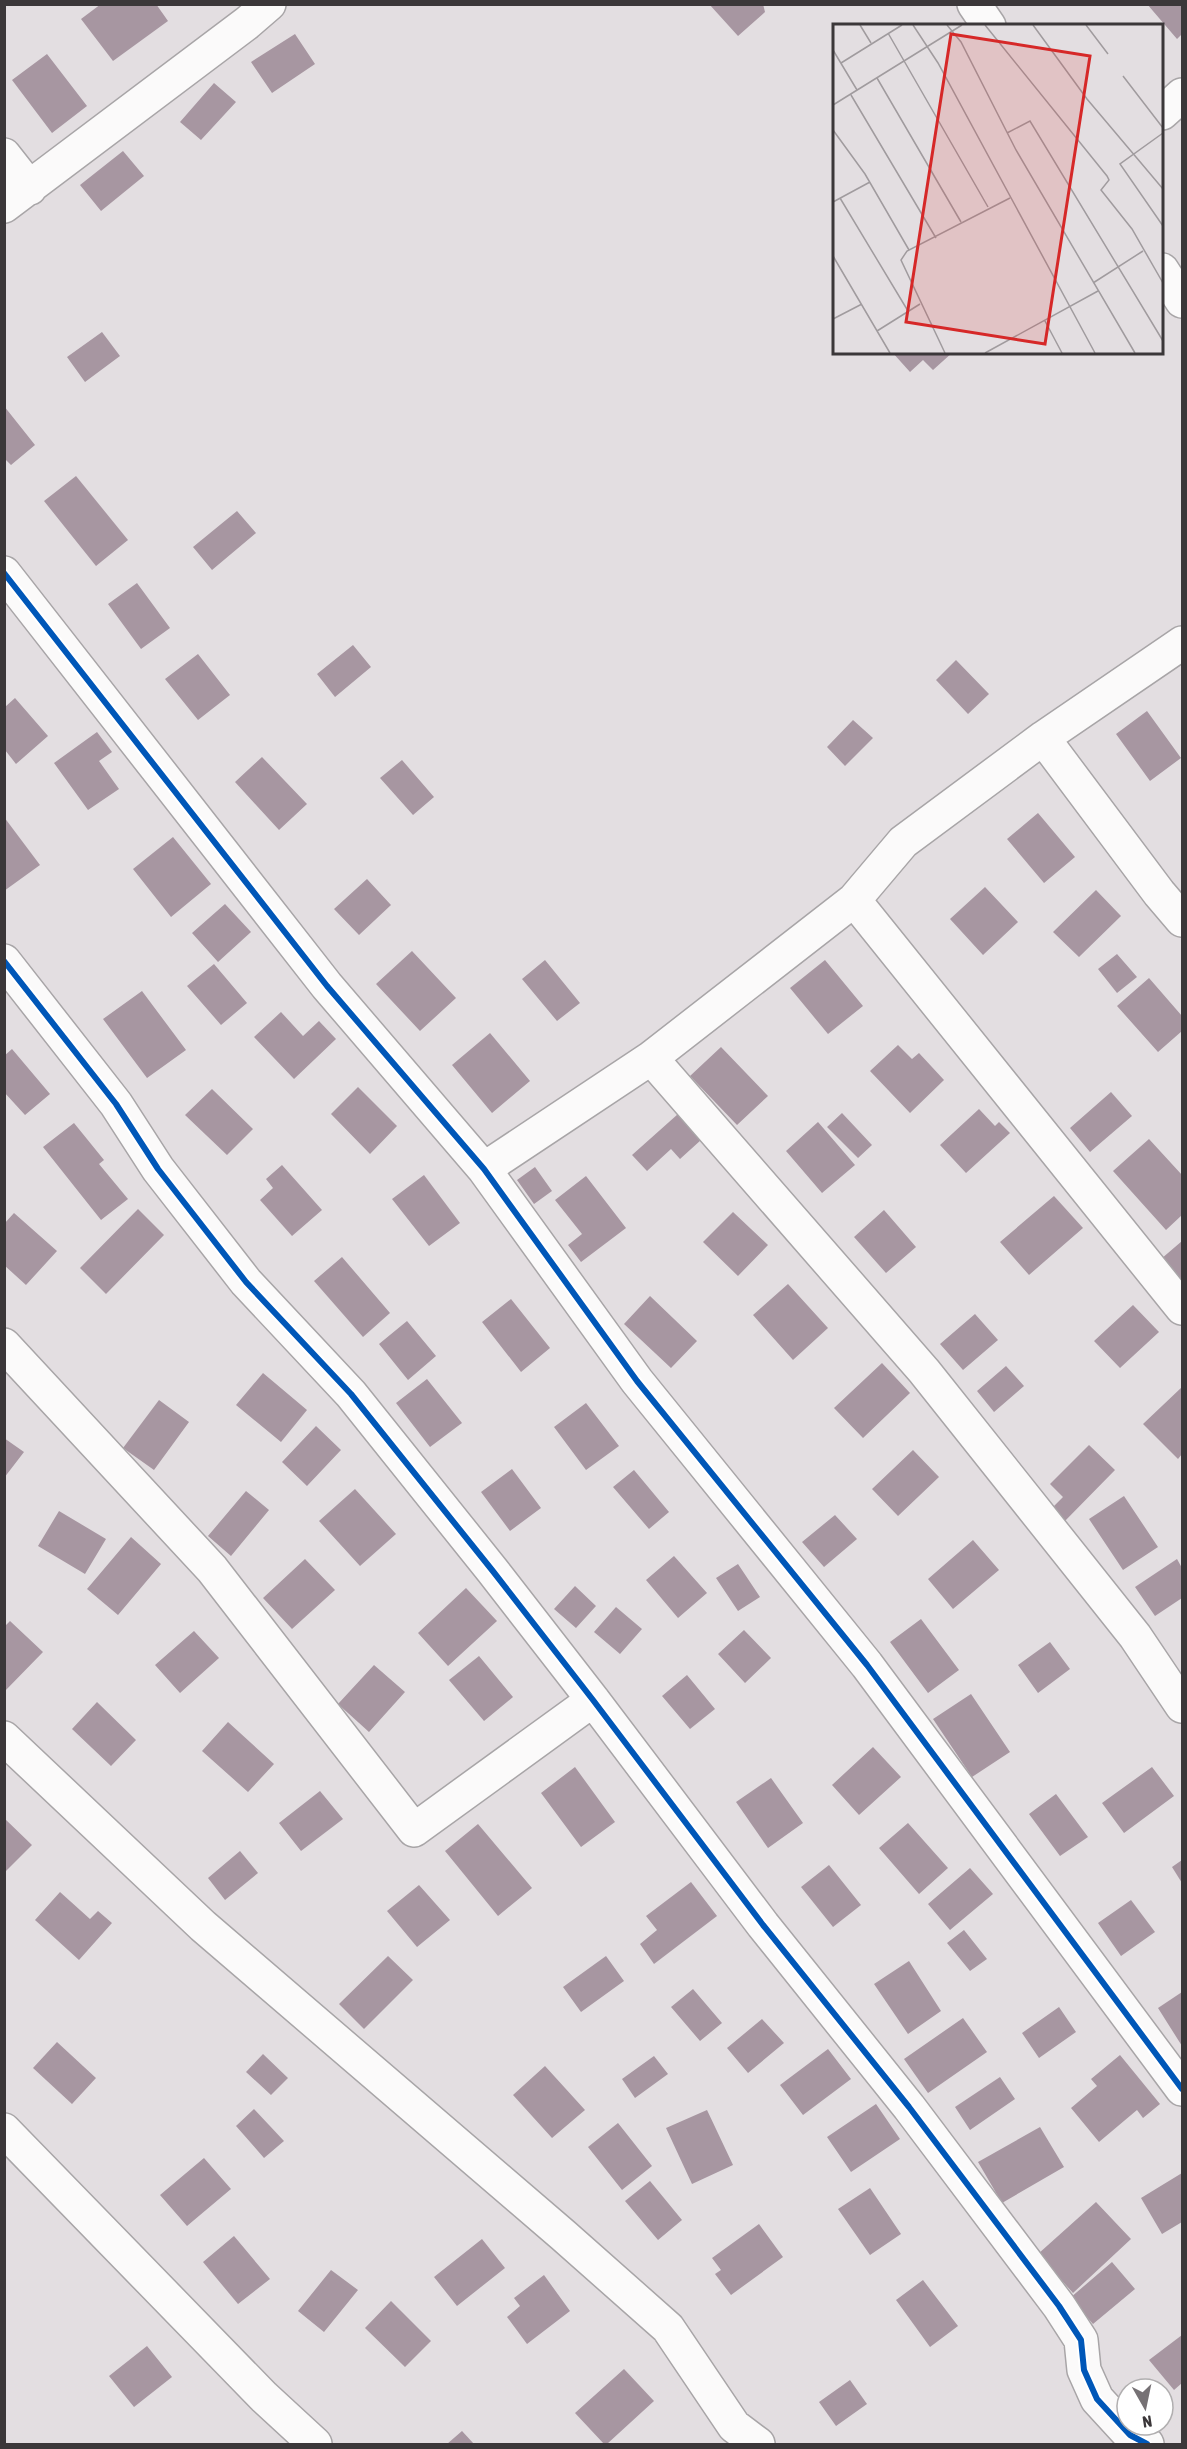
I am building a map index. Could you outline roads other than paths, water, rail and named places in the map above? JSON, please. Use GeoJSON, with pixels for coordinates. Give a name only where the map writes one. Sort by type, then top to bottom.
{"type":"FeatureCollection","features":[{"type":"Feature","properties":{"kind":"street"},"geometry":{"type":"LineString","coordinates":[[4,155],[17,197],[269,4]]}},
{"type":"Feature","properties":{"kind":"street"},"geometry":{"type":"LineString","coordinates":[[974,4],[988,24]]}},
{"type":"Feature","properties":{"kind":"street"},"geometry":{"type":"LineString","coordinates":[[1163,111],[1182,95]]}},
{"type":"Feature","properties":{"kind":"street"},"geometry":{"type":"LineString","coordinates":[[1163,273],[1182,302]]}},
{"type":"Feature","properties":{"kind":"street"},"geometry":{"type":"LineString","coordinates":[[4,573],[327,986],[484,1169],[637,1381],[867,1665],[1182,2089]]}},
{"type":"Feature","properties":{"kind":"street"},"geometry":{"type":"LineString","coordinates":[[484,1169],[651,1058],[854,900],[903,842],[1043,738],[1182,643]]}},
{"type":"Feature","properties":{"kind":"street"},"geometry":{"type":"LineString","coordinates":[[1043,738],[1182,920]]}},
{"type":"Feature","properties":{"kind":"street"},"geometry":{"type":"LineString","coordinates":[[854,900],[1182,1308]]}},
{"type":"Feature","properties":{"kind":"street"},"geometry":{"type":"LineString","coordinates":[[4,961],[116,1104],[158,1169],[246,1282],[351,1394],[593,1700],[763,1925],[909,2108],[1059,2306],[1081,2340],[1084,2370],[1097,2399],[1130,2435],[1147,2445]]}},
{"type":"Feature","properties":{"kind":"street"},"geometry":{"type":"LineString","coordinates":[[651,1058],[924,1371],[1135,1636],[1182,1706]]}},
{"type":"Feature","properties":{"kind":"street"},"geometry":{"type":"LineString","coordinates":[[4,1345],[212,1569],[414,1830],[593,1700]]}},
{"type":"Feature","properties":{"kind":"street"},"geometry":{"type":"LineString","coordinates":[[4,1738],[203,1926],[564,2235],[668,2328],[734,2426],[758,2445]]}},
{"type":"Feature","properties":{"kind":"street"},"geometry":{"type":"LineString","coordinates":[[4,2130],[264,2397],[315,2445]]}}]}
